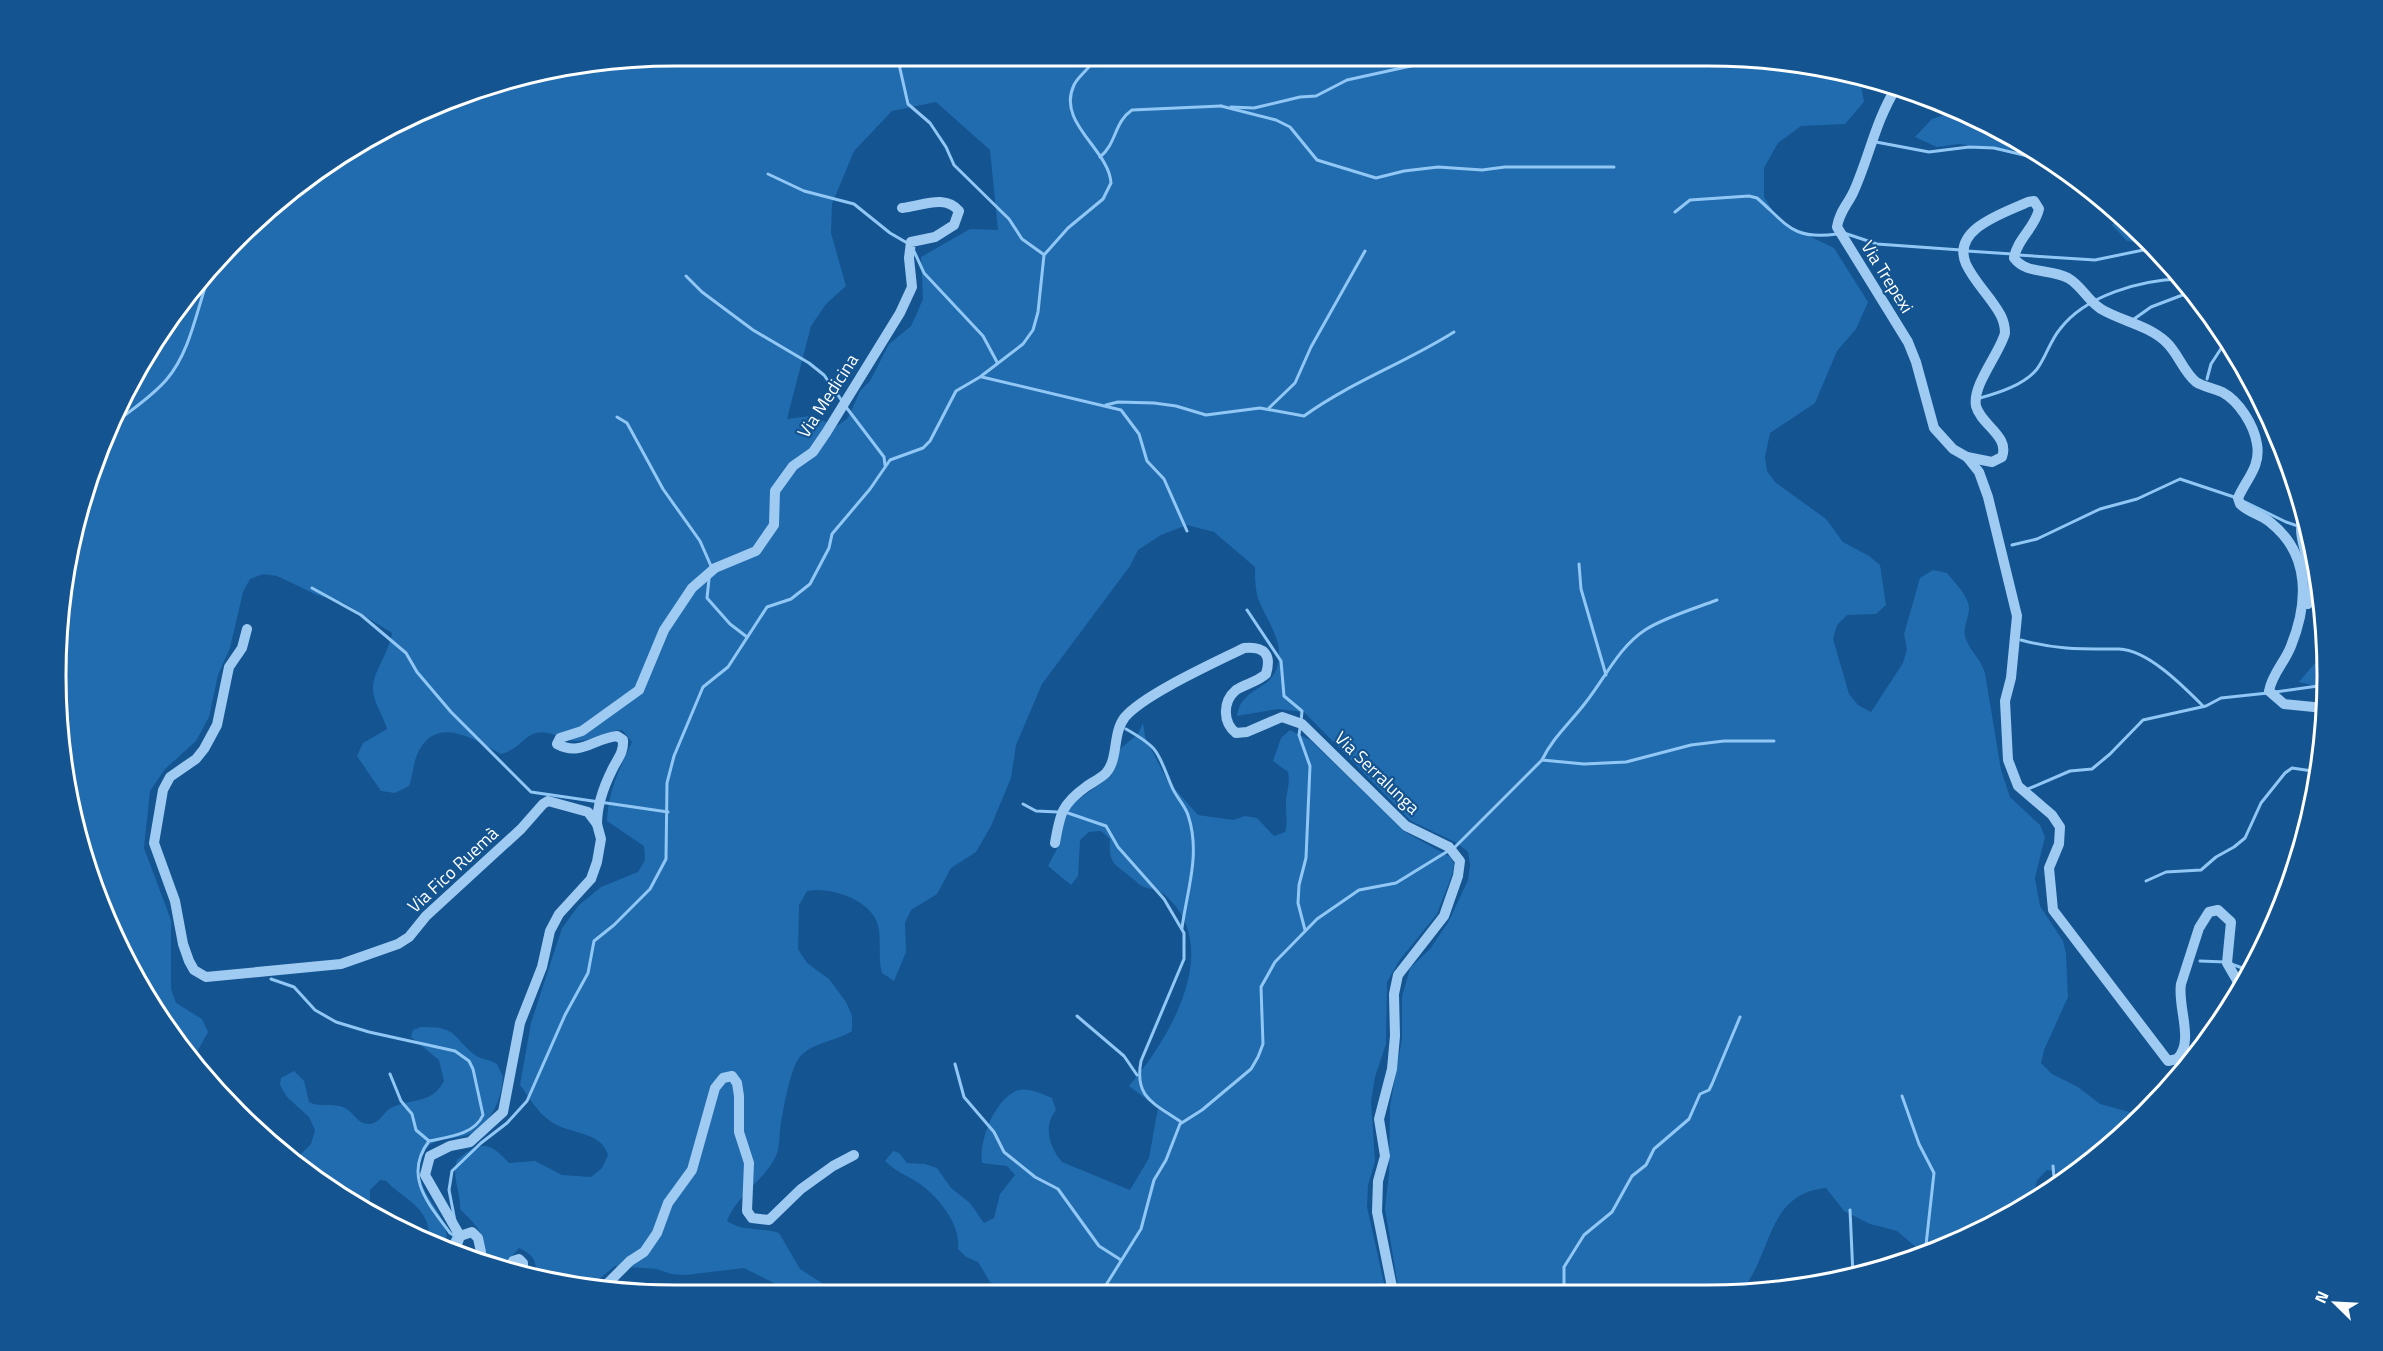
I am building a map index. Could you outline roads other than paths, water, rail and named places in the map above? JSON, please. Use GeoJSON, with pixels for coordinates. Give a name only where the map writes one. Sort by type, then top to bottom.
{"type":"FeatureCollection","features":[{"type":"Feature","properties":{"kind":"street","name":"Via Trepexi"},"geometry":{"type":"LineString","coordinates":[[1893,95],[1872,137],[1853,192],[1838,218],[1837,227],[1908,342],[1916,362],[1934,428],[1953,449],[1967,457],[1979,472],[1988,497],[2017,616],[2011,678],[2005,701],[2008,760],[2018,786],[2052,815],[2060,827],[2061,837],[2049,868],[2053,910],[2168,1061],[2177,1059],[2182,1051],[2184,1031],[2179,993],[2202,921],[2209,912],[2218,910],[2231,922],[2227,963],[2236,978]]}},
{"type":"Feature","properties":{"kind":"street","name":"Via Medicina"},"geometry":{"type":"LineString","coordinates":[[597,824],[597,807],[612,770],[624,749],[623,740],[617,736],[607,737],[585,749],[568,750],[557,744],[560,738],[582,731],[616,704],[632,698],[648,673],[671,617],[692,588],[715,568],[756,551],[774,525],[775,491],[793,466],[813,452],[900,313],[912,287],[909,258],[911,242],[935,237],[954,225],[958,211],[952,203],[942,200],[902,208]]}},
{"type":"Feature","properties":{"kind":"street"},"geometry":{"type":"LineString","coordinates":[[1967,457],[1992,462],[2002,457],[2005,451],[2002,440],[1984,422],[1976,405],[1981,384],[2006,333],[2001,314],[1965,263],[1963,253],[1965,243],[1981,225],[2034,201],[2038,204],[2039,209],[2037,220],[2015,251],[2014,258],[2018,263],[2028,270],[2047,271],[2065,276],[2080,285],[2100,308],[2159,336],[2168,344],[2196,381],[2233,399],[2246,417],[2257,440],[2258,453],[2251,478],[2238,498],[2247,510],[2272,524],[2294,551],[2302,568],[2305,590],[2291,647],[2269,692],[2284,704],[2316,707]]}},
{"type":"Feature","properties":{"kind":"street"},"geometry":{"type":"LineString","coordinates":[[2301,613],[2312,594]]}},
{"type":"Feature","properties":{"kind":"street","name":"Via Fico Ruemà"},"geometry":{"type":"LineString","coordinates":[[247,629],[242,648],[229,667],[217,725],[196,759],[170,777],[163,790],[154,843],[175,901],[183,944],[189,962],[194,970],[206,977],[341,964],[398,944],[409,937],[426,916],[521,829],[548,801],[588,812],[597,824]]}},
{"type":"Feature","properties":{"kind":"street","name":"Via Serralunga"},"geometry":{"type":"LineString","coordinates":[[1055,843],[1059,817],[1068,800],[1105,774],[1111,765],[1118,729],[1125,718],[1169,687],[1244,648],[1256,647],[1264,650],[1268,657],[1266,674],[1257,681],[1236,690],[1229,699],[1225,719],[1229,727],[1236,733],[1247,732],[1282,717],[1302,724],[1406,826],[1449,847],[1458,855],[1460,861],[1458,876],[1444,916],[1398,975],[1394,994],[1395,1036],[1392,1069],[1379,1119],[1385,1156],[1378,1181],[1377,1212],[1392,1285]]}},
{"type":"Feature","properties":{"kind":"street"},"geometry":{"type":"LineString","coordinates":[[457,1245],[460,1236],[425,1175],[426,1166],[430,1156],[477,1137],[503,1112],[519,1023],[542,967],[550,931],[559,914],[591,879],[601,840],[597,824]]}},
{"type":"Feature","properties":{"kind":"street"},"geometry":{"type":"LineString","coordinates":[[610,1281],[630,1261],[644,1252],[657,1233],[668,1203],[692,1170],[715,1088],[723,1078],[732,1076],[737,1083],[739,1132],[749,1163],[747,1211],[752,1218],[769,1220],[801,1189],[854,1155]]}},
{"type":"Feature","properties":{"kind":"street"},"geometry":{"type":"LineString","coordinates":[[460,1236],[472,1233],[478,1238],[480,1253]]}},
{"type":"Feature","properties":{"kind":"street"},"geometry":{"type":"LineString","coordinates":[[512,1262],[519,1258],[524,1265]]}},
{"type":"Feature","properties":{"kind":"waterway"},"geometry":{"type":"LineString","coordinates":[[899,66],[908,104],[930,123],[946,147],[954,165],[1009,219],[1022,239],[1043,254]]}},
{"type":"Feature","properties":{"kind":"waterway"},"geometry":{"type":"LineString","coordinates":[[455,1221],[449,1190],[452,1171],[481,1143],[507,1123],[527,1101],[565,1015],[588,973],[594,941],[614,925],[650,889],[666,859],[667,783],[674,756],[703,687],[728,667],[767,607],[791,599],[810,584],[829,548],[832,534],[870,489],[890,460],[923,448],[930,441],[956,391],[980,377],[1023,344],[1033,330],[1038,312],[1044,255],[1068,228],[1103,199],[1111,183],[1102,159],[1077,124],[1072,112],[1070,99],[1074,85],[1090,66]]}},
{"type":"Feature","properties":{"kind":"waterway"},"geometry":{"type":"LineString","coordinates":[[1231,107],[1254,108],[1300,97],[1316,96],[1347,80],[1411,66]]}},
{"type":"Feature","properties":{"kind":"waterway"},"geometry":{"type":"LineString","coordinates":[[1221,106],[1276,120],[1290,127],[1317,160],[1376,178],[1404,171],[1438,167],[1482,170],[1505,167],[1614,167]]}},
{"type":"Feature","properties":{"kind":"waterway"},"geometry":{"type":"LineString","coordinates":[[1100,157],[1110,145],[1122,120],[1132,110],[1221,106]]}},
{"type":"Feature","properties":{"kind":"waterway"},"geometry":{"type":"LineString","coordinates":[[1876,142],[1929,152],[1969,147],[1994,148],[2023,155]]}},
{"type":"Feature","properties":{"kind":"waterway"},"geometry":{"type":"LineString","coordinates":[[768,174],[804,191],[854,204],[890,233],[909,244]]}},
{"type":"Feature","properties":{"kind":"waterway"},"geometry":{"type":"LineString","coordinates":[[1675,212],[1690,200],[1749,196],[1757,198],[1784,223],[1800,232],[1810,235],[1837,234]]}},
{"type":"Feature","properties":{"kind":"waterway"},"geometry":{"type":"LineString","coordinates":[[1844,233],[1877,244],[1961,250]]}},
{"type":"Feature","properties":{"kind":"waterway"},"geometry":{"type":"LineString","coordinates":[[2018,255],[2095,260],[2143,250]]}},
{"type":"Feature","properties":{"kind":"waterway"},"geometry":{"type":"LineString","coordinates":[[914,251],[924,273],[983,336],[997,362]]}},
{"type":"Feature","properties":{"kind":"waterway"},"geometry":{"type":"LineString","coordinates":[[1269,408],[1295,383],[1311,347],[1365,251]]}},
{"type":"Feature","properties":{"kind":"waterway"},"geometry":{"type":"LineString","coordinates":[[1967,251],[2012,254]]}},
{"type":"Feature","properties":{"kind":"waterway"},"geometry":{"type":"LineString","coordinates":[[686,276],[702,292],[753,330],[809,363],[824,375],[842,401]]}},
{"type":"Feature","properties":{"kind":"waterway"},"geometry":{"type":"LineString","coordinates":[[1980,398],[2010,388],[2032,375],[2060,329],[2084,307],[2132,286],[2171,280]]}},
{"type":"Feature","properties":{"kind":"waterway"},"geometry":{"type":"LineString","coordinates":[[125,415],[154,392],[176,367],[189,339],[204,289]]}},
{"type":"Feature","properties":{"kind":"waterway"},"geometry":{"type":"LineString","coordinates":[[2134,319],[2151,307],[2183,295]]}},
{"type":"Feature","properties":{"kind":"waterway"},"geometry":{"type":"LineString","coordinates":[[1106,405],[1118,402],[1154,403],[1176,406],[1206,415],[1260,408],[1304,416],[1340,393],[1454,332]]}},
{"type":"Feature","properties":{"kind":"waterway"},"geometry":{"type":"LineString","coordinates":[[2207,379],[2211,364],[2221,349]]}},
{"type":"Feature","properties":{"kind":"waterway"},"geometry":{"type":"LineString","coordinates":[[982,377],[1121,410],[1139,434],[1147,461],[1164,479],[1187,531]]}},
{"type":"Feature","properties":{"kind":"waterway"},"geometry":{"type":"LineString","coordinates":[[846,407],[884,457],[885,465]]}},
{"type":"Feature","properties":{"kind":"waterway"},"geometry":{"type":"LineString","coordinates":[[617,417],[627,423],[663,489],[700,541],[711,566]]}},
{"type":"Feature","properties":{"kind":"waterway"},"geometry":{"type":"LineString","coordinates":[[2012,545],[2037,539],[2100,509],[2137,499],[2180,479],[2237,498]]}},
{"type":"Feature","properties":{"kind":"waterway"},"geometry":{"type":"LineString","coordinates":[[2243,501],[2298,526]]}},
{"type":"Feature","properties":{"kind":"waterway"},"geometry":{"type":"LineString","coordinates":[[1579,564],[1581,589],[1606,675]]}},
{"type":"Feature","properties":{"kind":"waterway"},"geometry":{"type":"LineString","coordinates":[[709,579],[707,598],[730,624],[747,637]]}},
{"type":"Feature","properties":{"kind":"waterway"},"geometry":{"type":"LineString","coordinates":[[312,588],[361,615],[406,653],[417,672],[451,712],[531,792],[668,812]]}},
{"type":"Feature","properties":{"kind":"waterway"},"geometry":{"type":"LineString","coordinates":[[1454,848],[1542,760],[1551,744],[1586,702],[1627,645],[1645,630],[1661,621],[1717,600]]}},
{"type":"Feature","properties":{"kind":"waterway"},"geometry":{"type":"LineString","coordinates":[[1247,610],[1281,661],[1284,696],[1302,711],[1301,722]]}},
{"type":"Feature","properties":{"kind":"waterway"},"geometry":{"type":"LineString","coordinates":[[2021,640],[2059,647],[2130,651],[2164,670],[2203,706]]}},
{"type":"Feature","properties":{"kind":"waterway"},"geometry":{"type":"LineString","coordinates":[[2275,692],[2317,686]]}},
{"type":"Feature","properties":{"kind":"waterway"},"geometry":{"type":"LineString","coordinates":[[2028,789],[2070,771],[2092,769],[2143,720],[2206,706],[2221,698],[2268,693]]}},
{"type":"Feature","properties":{"kind":"waterway"},"geometry":{"type":"LineString","coordinates":[[1300,728],[1299,735],[1310,766],[1306,858],[1299,885],[1298,903],[1305,930]]}},
{"type":"Feature","properties":{"kind":"waterway"},"geometry":{"type":"LineString","coordinates":[[1126,729],[1146,742],[1156,752],[1174,791],[1185,808],[1192,829],[1192,872],[1182,928]]}},
{"type":"Feature","properties":{"kind":"waterway"},"geometry":{"type":"LineString","coordinates":[[1542,760],[1584,764],[1626,762],[1691,745],[1724,741],[1774,741]]}},
{"type":"Feature","properties":{"kind":"waterway"},"geometry":{"type":"LineString","coordinates":[[2146,881],[2166,872],[2201,870],[2245,838],[2261,803],[2285,773],[2292,768],[2309,771]]}},
{"type":"Feature","properties":{"kind":"waterway"},"geometry":{"type":"LineString","coordinates":[[1023,804],[1036,811],[1058,812]]}},
{"type":"Feature","properties":{"kind":"waterway"},"geometry":{"type":"LineString","coordinates":[[1065,812],[1106,826],[1118,847],[1164,899],[1184,933],[1184,959],[1141,1061],[1140,1073],[1140,1083],[1148,1098],[1181,1122]]}},
{"type":"Feature","properties":{"kind":"waterway"},"geometry":{"type":"LineString","coordinates":[[1106,1285],[1141,1229],[1154,1180],[1166,1160],[1180,1124],[1202,1110],[1251,1069],[1258,1057],[1263,1044],[1261,987],[1275,962],[1317,919],[1359,890],[1396,883],[1448,851]]}},
{"type":"Feature","properties":{"kind":"waterway"},"geometry":{"type":"LineString","coordinates":[[2200,961],[2225,962]]}},
{"type":"Feature","properties":{"kind":"waterway"},"geometry":{"type":"LineString","coordinates":[[2231,964],[2242,968]]}},
{"type":"Feature","properties":{"kind":"waterway"},"geometry":{"type":"LineString","coordinates":[[271,979],[294,987],[315,1010],[336,1022],[369,1032],[455,1051],[469,1061],[473,1069],[483,1115],[479,1122],[467,1131],[429,1141],[418,1166],[418,1178],[427,1200],[450,1233],[455,1236]]}},
{"type":"Feature","properties":{"kind":"waterway"},"geometry":{"type":"LineString","coordinates":[[1077,1016],[1124,1056],[1137,1075]]}},
{"type":"Feature","properties":{"kind":"waterway"},"geometry":{"type":"LineString","coordinates":[[1564,1285],[1564,1267],[1584,1235],[1612,1212],[1632,1176],[1646,1165],[1654,1149],[1689,1119],[1700,1094],[1709,1090],[1740,1017]]}},
{"type":"Feature","properties":{"kind":"waterway"},"geometry":{"type":"LineString","coordinates":[[955,1064],[964,1097],[994,1132],[1004,1152],[1035,1177],[1058,1189],[1099,1246],[1121,1260]]}},
{"type":"Feature","properties":{"kind":"waterway"},"geometry":{"type":"LineString","coordinates":[[390,1074],[401,1101],[412,1114],[416,1130],[429,1141]]}},
{"type":"Feature","properties":{"kind":"waterway"},"geometry":{"type":"LineString","coordinates":[[1902,1096],[1919,1144],[1934,1173],[1926,1245]]}},
{"type":"Feature","properties":{"kind":"waterway"},"geometry":{"type":"LineString","coordinates":[[2053,1166],[2054,1176]]}},
{"type":"Feature","properties":{"kind":"waterway"},"geometry":{"type":"LineString","coordinates":[[1850,1210],[1853,1267]]}},
{"type":"Feature","properties":{"kind":"waterway"},"geometry":{"type":"LineString","coordinates":[[451,1242],[454,1237]]}}]}
